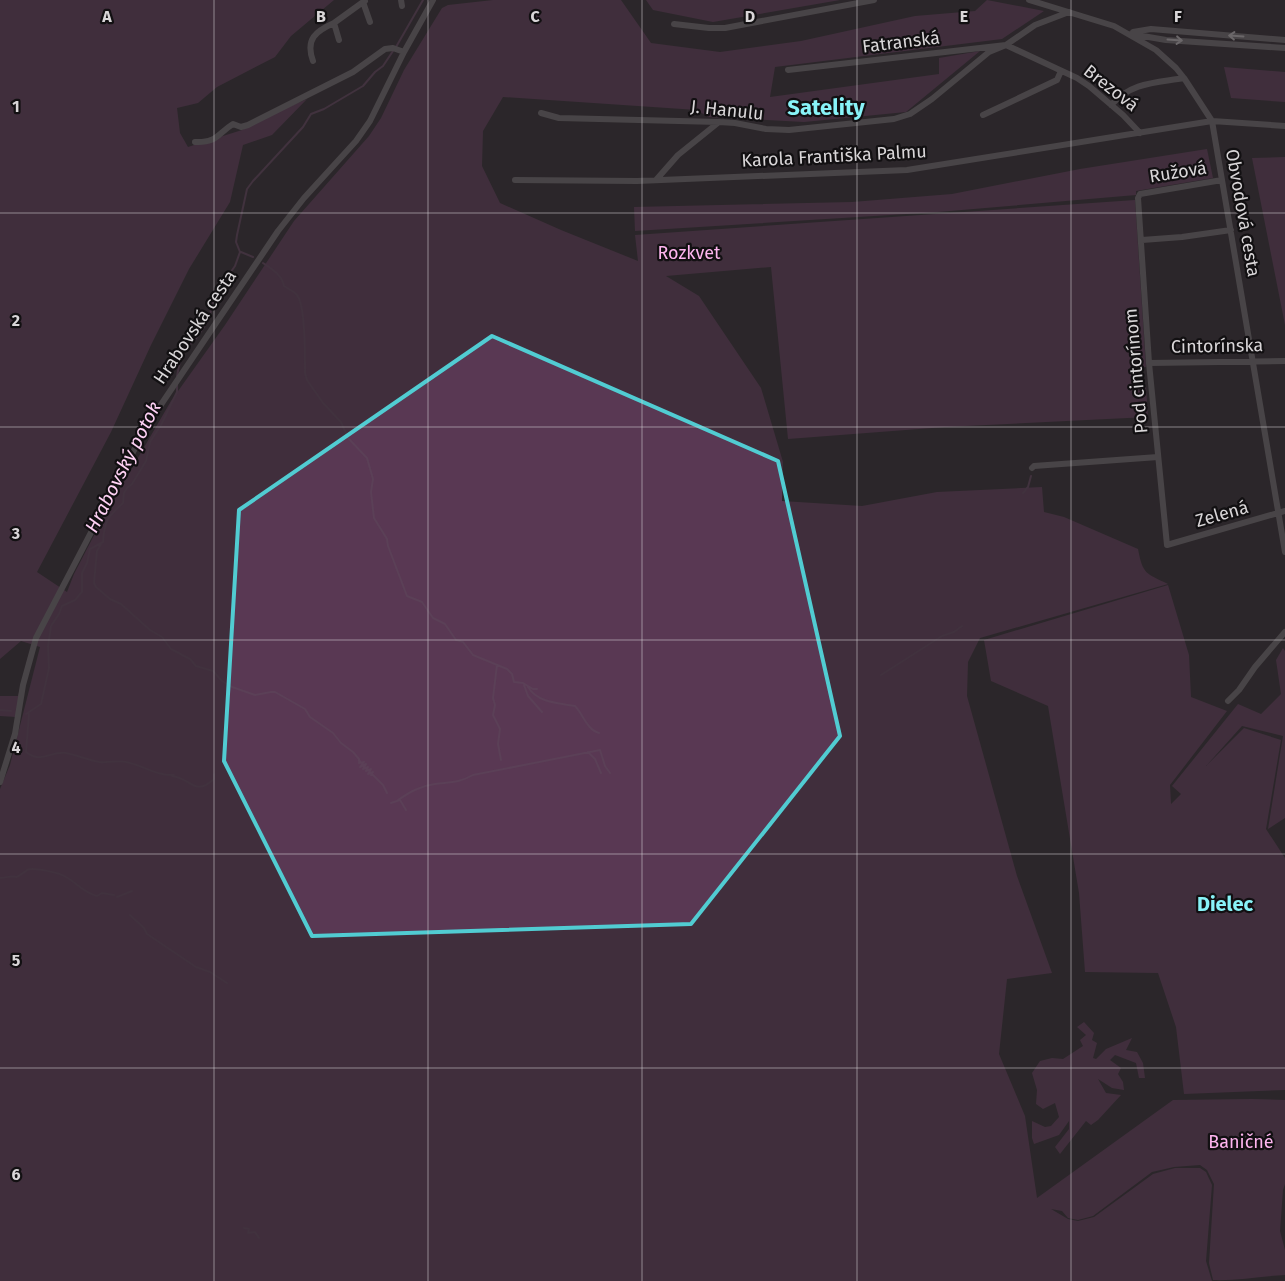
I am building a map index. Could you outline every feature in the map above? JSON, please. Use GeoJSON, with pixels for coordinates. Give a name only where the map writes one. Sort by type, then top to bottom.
{"type":"FeatureCollection","features":[{"type":"Feature","properties":{"kind":"street","name":"Hrabovská cesta"},"geometry":{"type":"LineString","coordinates":[[0,782],[15,734],[24,685],[36,638],[145,430],[278,231],[304,198],[356,141],[370,121],[398,50],[433,0]]}},
{"type":"Feature","properties":{"kind":"street"},"geometry":{"type":"LineString","coordinates":[[674,24],[725,28],[874,0]]}},
{"type":"Feature","properties":{"kind":"street","name":"Obvodová cesta"},"geometry":{"type":"LineString","coordinates":[[1030,0],[1114,26],[1156,50],[1184,78],[1212,121],[1253,360],[1282,512],[1285,552]]}},
{"type":"Feature","properties":{"kind":"street"},"geometry":{"type":"LineString","coordinates":[[312,60],[310,48],[318,30],[334,23],[365,1],[370,22]]}},
{"type":"Feature","properties":{"kind":"street","name":"Fatranská"},"geometry":{"type":"LineString","coordinates":[[788,70],[1006,45],[1035,25],[1069,12]]}},
{"type":"Feature","properties":{"kind":"street"},"geometry":{"type":"LineString","coordinates":[[334,23],[339,40]]}},
{"type":"Feature","properties":{"kind":"street"},"geometry":{"type":"LineString","coordinates":[[1127,33],[1151,30],[1285,40]]}},
{"type":"Feature","properties":{"kind":"street"},"geometry":{"type":"LineString","coordinates":[[1127,33],[1166,40],[1285,48]]}},
{"type":"Feature","properties":{"kind":"street","name":"Brezová"},"geometry":{"type":"LineString","coordinates":[[1006,45],[1089,86],[1140,132]]}},
{"type":"Feature","properties":{"kind":"street","name":"J. Hanulu"},"geometry":{"type":"LineString","coordinates":[[541,113],[559,118],[719,122],[766,129],[789,130],[894,119],[910,114],[932,99],[989,52],[1006,45]]}},
{"type":"Feature","properties":{"kind":"street"},"geometry":{"type":"LineString","coordinates":[[195,142],[206,143],[211,141],[233,124],[241,127],[248,125],[353,72],[385,49],[398,50]]}},
{"type":"Feature","properties":{"kind":"street","name":"Brezová"},"geometry":{"type":"LineString","coordinates":[[983,115],[1057,80],[1061,71]]}},
{"type":"Feature","properties":{"kind":"street"},"geometry":{"type":"LineString","coordinates":[[1111,105],[1121,95],[1139,85],[1184,78]]}},
{"type":"Feature","properties":{"kind":"street","name":"Karola Františka Palmu"},"geometry":{"type":"LineString","coordinates":[[515,180],[656,180],[907,170],[1212,121],[1285,126]]}},
{"type":"Feature","properties":{"kind":"street"},"geometry":{"type":"LineString","coordinates":[[656,180],[678,155],[719,122]]}},
{"type":"Feature","properties":{"kind":"street","name":"Ružová"},"geometry":{"type":"LineString","coordinates":[[1140,194],[1222,180]]}},
{"type":"Feature","properties":{"kind":"street","name":"Pod cintorínom"},"geometry":{"type":"LineString","coordinates":[[1140,194],[1138,198],[1149,363],[1167,545]]}},
{"type":"Feature","properties":{"kind":"street"},"geometry":{"type":"LineString","coordinates":[[1142,240],[1231,230]]}},
{"type":"Feature","properties":{"kind":"street","name":"Cintorínska"},"geometry":{"type":"LineString","coordinates":[[1149,363],[1285,360]]}},
{"type":"Feature","properties":{"kind":"street"},"geometry":{"type":"LineString","coordinates":[[1032,468],[1034,466],[1158,457]]}},
{"type":"Feature","properties":{"kind":"street","name":"Zelená"},"geometry":{"type":"LineString","coordinates":[[1167,545],[1282,512]]}},
{"type":"Feature","properties":{"kind":"street"},"geometry":{"type":"LineString","coordinates":[[1228,701],[1285,632]]}},
{"type":"Feature","properties":{"kind":"highlighted area"},"geometry":{"type":"Polygon","coordinates":[[[492,336],[778,461],[840,736],[691,924],[312,936],[224,761],[239,510],[492,336]]]}},
{"type":"Feature","properties":{"kind":"green space"},"geometry":{"type":"Polygon","coordinates":[[[0,0],[334,0],[291,36],[275,57],[217,87],[198,103],[177,108],[180,133],[188,147],[242,130],[307,99],[272,135],[243,145],[230,202],[189,269],[111,432],[37,572],[67,592],[74,574],[103,518],[171,401],[225,325],[294,221],[369,136],[381,118],[404,70],[442,8],[448,5],[493,0],[621,0],[651,43],[720,52],[801,41],[915,16],[975,11],[987,0],[1044,11],[1002,39],[775,67],[770,97],[939,74],[939,58],[980,51],[906,112],[804,122],[708,117],[697,110],[503,97],[483,131],[482,166],[500,203],[638,261],[635,235],[1135,200],[1146,367],[1134,368],[1136,387],[1146,387],[1148,417],[945,427],[788,439],[771,267],[666,276],[699,296],[761,388],[783,462],[782,501],[862,506],[937,492],[1042,487],[1044,512],[1064,517],[1138,549],[1144,569],[1150,575],[1168,584],[980,638],[968,662],[967,696],[1017,876],[1052,973],[1007,979],[999,1054],[1025,1116],[1037,1198],[1173,1100],[1285,1100],[1285,1184],[1280,1231],[1285,1250],[1285,1275],[1213,1280],[1209,1263],[1214,1184],[1207,1170],[1200,1165],[1174,1167],[1152,1172],[1093,1216],[1078,1220],[1068,1218],[1062,1211],[1051,1209],[1068,1219],[1078,1221],[1094,1217],[1153,1174],[1175,1168],[1200,1168],[1206,1172],[1212,1185],[1206,1261],[1212,1281],[0,1281],[0,789],[10,765],[40,647],[21,641],[0,659],[0,0]]]}},
{"type":"Feature","properties":{"kind":"green space"},"geometry":{"type":"Polygon","coordinates":[[[646,0],[840,0],[713,22],[653,10],[646,0]]]}},
{"type":"Feature","properties":{"kind":"green space"},"geometry":{"type":"Polygon","coordinates":[[[1224,67],[1285,72],[1285,102],[1231,98],[1224,67]]]}},
{"type":"Feature","properties":{"kind":"green space"},"geometry":{"type":"Polygon","coordinates":[[[1207,149],[1213,178],[1136,191],[1136,195],[938,212],[635,231],[634,207],[852,202],[952,194],[1080,169],[1207,149]]]}},
{"type":"Feature","properties":{"kind":"green space"},"geometry":{"type":"Polygon","coordinates":[[[1285,157],[1285,325],[1252,158],[1285,157]]]}},
{"type":"Feature","properties":{"kind":"green space","name":"Dielec"},"geometry":{"type":"Polygon","coordinates":[[[1168,585],[1189,655],[1191,697],[1227,711],[1170,785],[1171,804],[1181,794],[1172,786],[1238,704],[1261,714],[1281,694],[1276,660],[1283,648],[1285,651],[1285,818],[1268,829],[1283,736],[1242,726],[1206,766],[1244,728],[1281,740],[1266,829],[1285,858],[1285,1090],[1184,1094],[1176,1027],[1158,973],[1085,972],[1079,893],[1048,706],[991,681],[984,640],[1168,585]]]}},
{"type":"Feature","properties":{"kind":"green space"},"geometry":{"type":"Polygon","coordinates":[[[29,653],[16,717],[0,716],[0,696],[18,696],[29,653]]]}},
{"type":"Feature","properties":{"kind":"green space"},"geometry":{"type":"Polygon","coordinates":[[[1084,1022],[1094,1033],[1092,1040],[1097,1043],[1093,1058],[1096,1059],[1106,1049],[1132,1038],[1126,1050],[1137,1052],[1143,1063],[1145,1078],[1139,1078],[1136,1063],[1115,1055],[1110,1060],[1121,1068],[1118,1074],[1123,1082],[1124,1090],[1112,1088],[1098,1079],[1106,1093],[1121,1095],[1098,1120],[1091,1125],[1086,1121],[1060,1154],[1055,1147],[1069,1129],[1069,1121],[1059,1135],[1034,1144],[1032,1121],[1045,1127],[1051,1126],[1059,1117],[1055,1103],[1043,1109],[1036,1104],[1037,1090],[1032,1073],[1040,1061],[1052,1058],[1063,1059],[1083,1046],[1080,1040],[1086,1035],[1077,1027],[1084,1022]]]}},
{"type":"Feature","properties":{"kind":"waterway","name":"Hrabovský potok"},"geometry":{"type":"LineString","coordinates":[[396,47],[423,0]]}},
{"type":"Feature","properties":{"kind":"waterway","name":"Hrabovský potok"},"geometry":{"type":"LineString","coordinates":[[177,376],[182,351],[194,341],[209,319],[214,296],[235,266],[240,252],[236,242],[237,235],[247,189],[303,127],[311,114],[324,109],[363,86],[383,66],[393,51]]}},
{"type":"Feature","properties":{"kind":"waterway"},"geometry":{"type":"LineString","coordinates":[[241,252],[253,257]]}},
{"type":"Feature","properties":{"kind":"waterway"},"geometry":{"type":"LineString","coordinates":[[263,263],[276,273],[284,286],[296,294],[300,301],[307,380],[323,403],[341,422],[348,438],[367,458],[373,479],[371,492],[374,518],[387,539],[407,596],[422,602],[433,618],[445,624],[456,640],[463,642],[473,655],[507,669],[512,674],[514,682],[523,683],[533,689],[537,689]]}},
{"type":"Feature","properties":{"kind":"waterway","name":"Hrabovský potok"},"geometry":{"type":"LineString","coordinates":[[26,714],[41,704],[49,668],[48,646],[51,626],[62,606],[75,600],[82,592],[82,573],[87,563],[90,549],[103,542],[104,529],[108,520],[123,503],[124,493],[146,461],[150,442],[161,425],[177,392],[177,385]]}},
{"type":"Feature","properties":{"kind":"waterway"},"geometry":{"type":"LineString","coordinates":[[1023,493],[1028,487],[1031,476]]}},
{"type":"Feature","properties":{"kind":"waterway"},"geometry":{"type":"LineString","coordinates":[[101,544],[97,551],[94,583],[96,587],[110,599],[121,604],[150,630],[162,637],[171,649],[190,659],[196,666],[213,671],[222,681],[232,687],[255,695],[275,692],[305,709],[310,717],[333,733],[341,743],[353,752],[359,759],[359,763],[364,762],[360,767],[366,764],[363,769],[368,767],[366,771],[371,769],[368,774],[373,772],[371,775],[383,785],[387,793]]}},
{"type":"Feature","properties":{"kind":"waterway"},"geometry":{"type":"LineString","coordinates":[[881,675],[942,636],[954,632],[962,626]]}},
{"type":"Feature","properties":{"kind":"waterway"},"geometry":{"type":"LineString","coordinates":[[497,665],[493,715],[500,729],[498,744],[501,760]]}},
{"type":"Feature","properties":{"kind":"waterway"},"geometry":{"type":"LineString","coordinates":[[524,685],[528,696],[542,712]]}},
{"type":"Feature","properties":{"kind":"waterway"},"geometry":{"type":"LineString","coordinates":[[528,687],[543,699],[575,706],[591,729],[599,733]]}},
{"type":"Feature","properties":{"kind":"waterway","name":"Hrabovský potok"},"geometry":{"type":"LineString","coordinates":[[0,710],[11,711]]}},
{"type":"Feature","properties":{"kind":"waterway"},"geometry":{"type":"LineString","coordinates":[[29,714],[26,752],[31,755],[41,757],[66,753],[99,762],[119,761],[132,763],[162,774],[174,775]]}},
{"type":"Feature","properties":{"kind":"waterway"},"geometry":{"type":"LineString","coordinates":[[398,800],[425,786],[454,782],[473,775],[600,750],[605,766],[610,773]]}},
{"type":"Feature","properties":{"kind":"waterway"},"geometry":{"type":"LineString","coordinates":[[588,752],[595,759],[601,773]]}},
{"type":"Feature","properties":{"kind":"waterway"},"geometry":{"type":"LineString","coordinates":[[172,776],[193,785],[202,786],[214,779],[214,774]]}},
{"type":"Feature","properties":{"kind":"waterway"},"geometry":{"type":"LineString","coordinates":[[391,803],[400,800],[406,810]]}},
{"type":"Feature","properties":{"kind":"waterway"},"geometry":{"type":"LineString","coordinates":[[0,878],[17,877],[30,869],[41,870],[63,875],[84,890],[97,896],[102,893],[114,895]]}},
{"type":"Feature","properties":{"kind":"waterway"},"geometry":{"type":"LineString","coordinates":[[117,897],[132,891]]}},
{"type":"Feature","properties":{"kind":"waterway"},"geometry":{"type":"LineString","coordinates":[[130,915],[144,928],[147,934],[196,967],[210,972],[227,983]]}},
{"type":"Feature","properties":{"kind":"waterway"},"geometry":{"type":"LineString","coordinates":[[244,1228],[249,1229],[248,1233],[255,1232],[259,1238]]}},
{"type":"Feature","properties":{"kind":"district","name":"Satelity"},"geometry":{"type":"Point","coordinates":[826,107]}},
{"type":"Feature","properties":{"kind":"district","name":"Dielec"},"geometry":{"type":"Point","coordinates":[1225,904]}},
{"type":"Feature","properties":{"kind":"park label","name":"Rozkvet"},"geometry":{"type":"Point","coordinates":[689,253]}},
{"type":"Feature","properties":{"kind":"park label","name":"Baničné"},"geometry":{"type":"Point","coordinates":[1241,1142]}}]}
